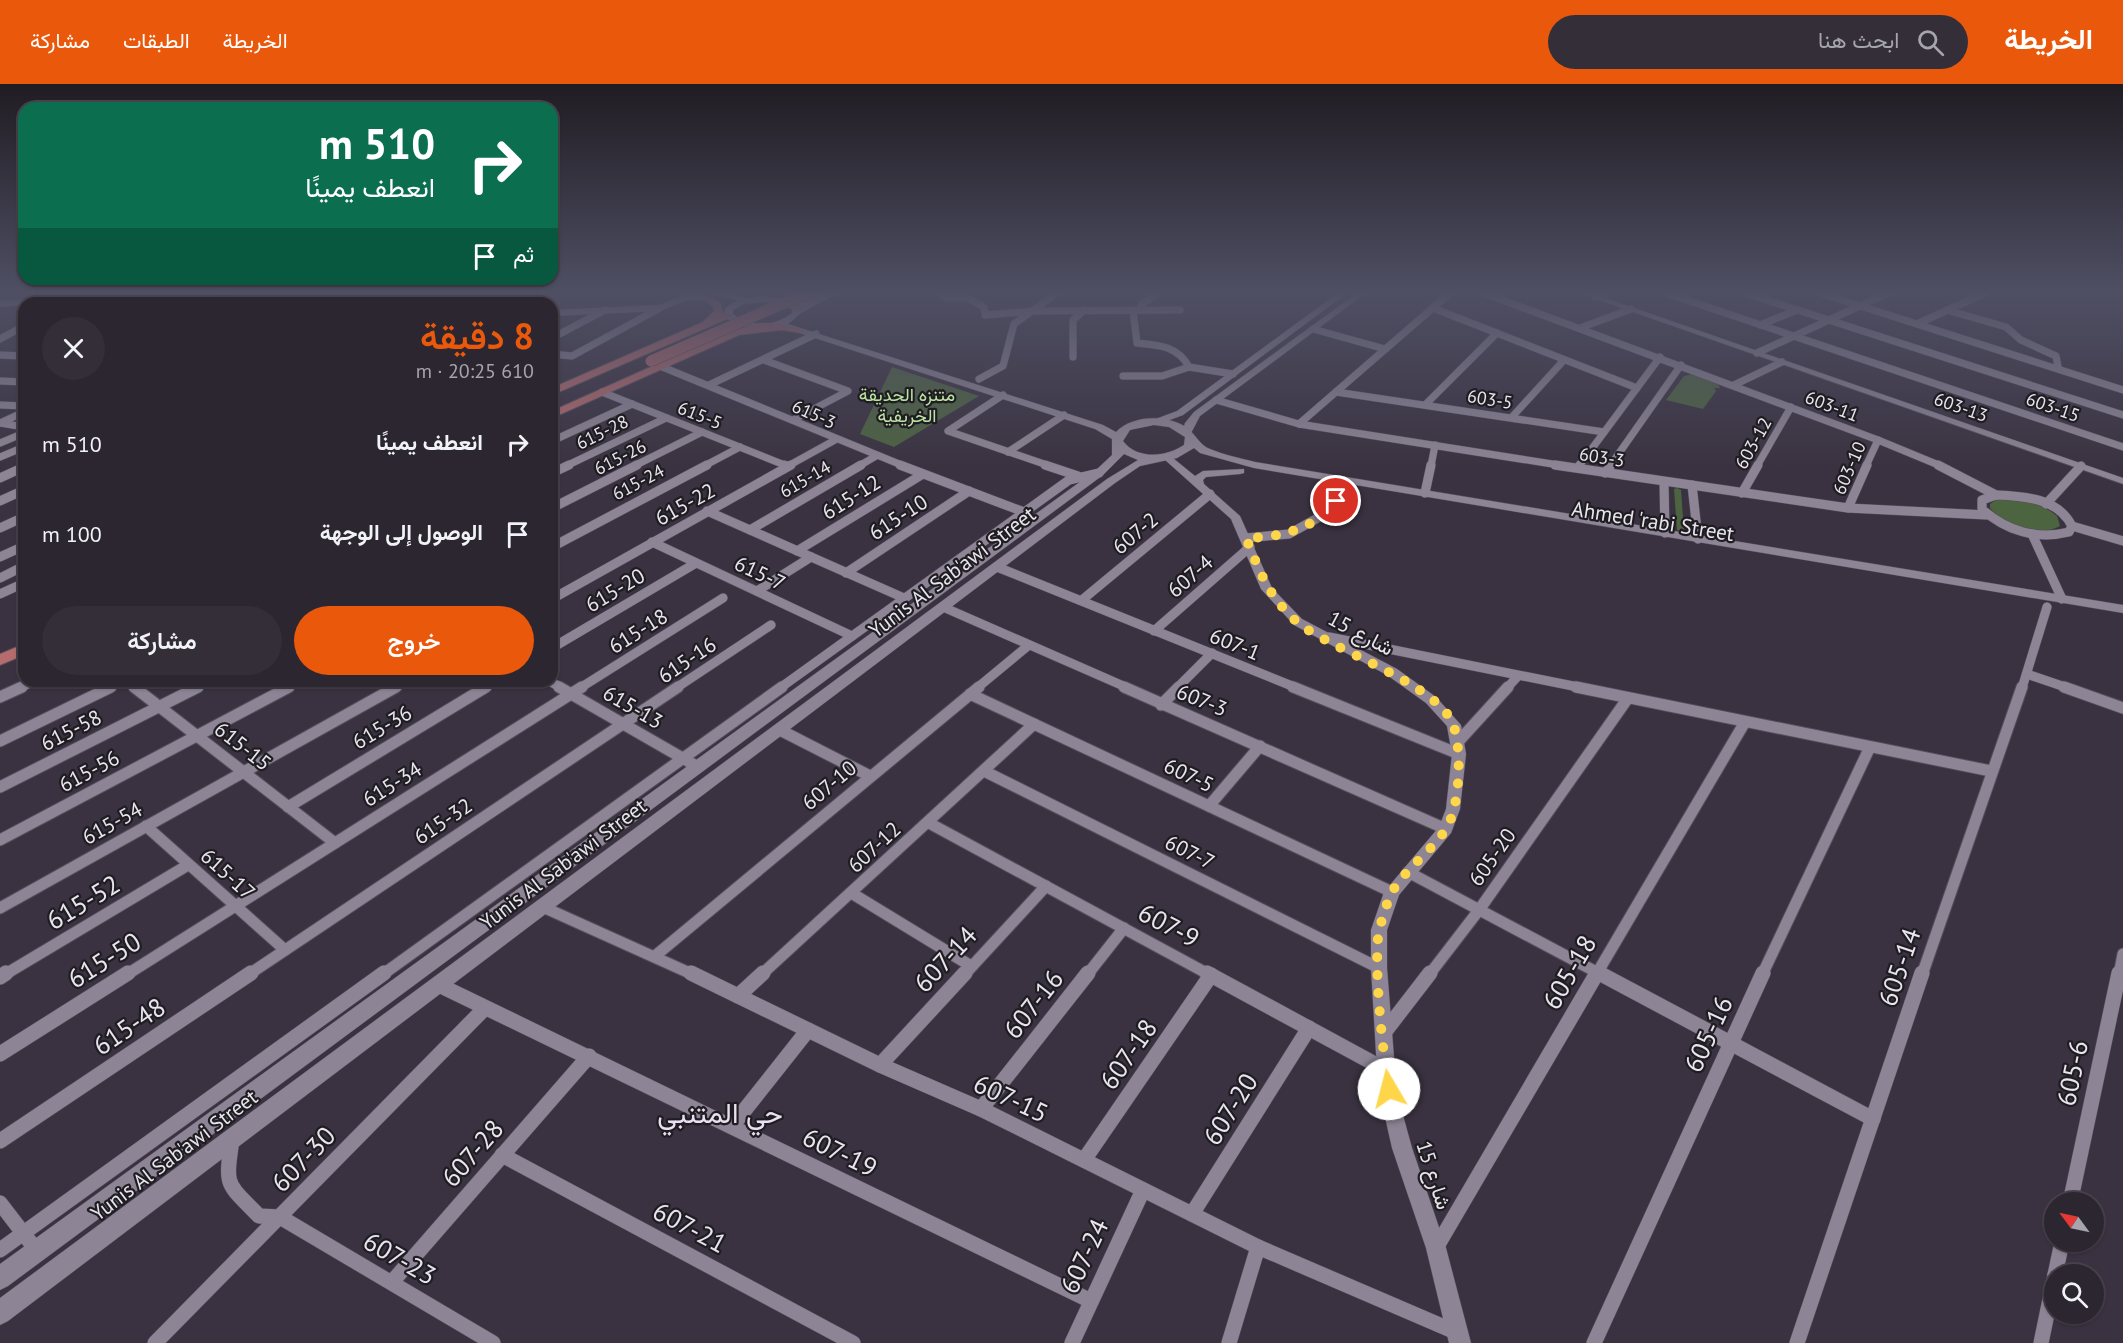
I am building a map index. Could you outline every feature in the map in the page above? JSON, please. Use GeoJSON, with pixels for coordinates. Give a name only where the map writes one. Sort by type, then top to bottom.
{"type":"FeatureCollection","features":[{"type":"Feature","properties":{"kind":"main road"},"geometry":{"type":"LineString","coordinates":[[558,389],[646,352]]}},
{"type":"Feature","properties":{"kind":"main road"},"geometry":{"type":"LineString","coordinates":[[558,412],[602,392],[673,352]]}},
{"type":"Feature","properties":{"kind":"main road"},"geometry":{"type":"LineString","coordinates":[[558,403],[677,352]]}},
{"type":"Feature","properties":{"kind":"main road"},"geometry":{"type":"LineString","coordinates":[[558,397],[682,352]]}},
{"type":"Feature","properties":{"kind":"main road"},"geometry":{"type":"LineString","coordinates":[[879,352],[1099,427],[1118,441]]}},
{"type":"Feature","properties":{"kind":"main road"},"geometry":{"type":"LineString","coordinates":[[889,352],[1129,426],[1156,422]]}},
{"type":"Feature","properties":{"kind":"main road","name":"Ahmed 'rabi Street"},"geometry":{"type":"LineString","coordinates":[[1156,422],[1173,425],[1188,434],[1204,451],[1245,463],[2123,609]]}},
{"type":"Feature","properties":{"kind":"main road","name":"Yunis Al Sab'awi Street"},"geometry":{"type":"LineString","coordinates":[[0,1278],[213,1122],[690,763],[1099,473],[1118,456],[1118,441],[1129,426]]}},
{"type":"Feature","properties":{"kind":"main road"},"geometry":{"type":"LineString","coordinates":[[1167,456],[1190,446],[1188,434]]}},
{"type":"Feature","properties":{"kind":"main road","name":"Ahmed 'rabi Street"},"geometry":{"type":"LineString","coordinates":[[1118,441],[1134,454],[1167,456],[1325,486],[2123,619]]}},
{"type":"Feature","properties":{"kind":"main road","name":"Yunis Al Sab'awi Street"},"geometry":{"type":"LineString","coordinates":[[0,1313],[1136,464],[1167,456]]}},
{"type":"Feature","properties":{"kind":"main road"},"geometry":{"type":"LineString","coordinates":[[0,653],[18,646]]}},
{"type":"Feature","properties":{"kind":"main road"},"geometry":{"type":"LineString","coordinates":[[0,660],[18,652]]}},
{"type":"Feature","properties":{"kind":"main road"},"geometry":{"type":"LineString","coordinates":[[213,1122],[232,1140]]}},
{"type":"Feature","properties":{"kind":"street"},"geometry":{"type":"LineString","coordinates":[[558,355],[572,357],[581,352]]}},
{"type":"Feature","properties":{"kind":"street"},"geometry":{"type":"LineString","coordinates":[[709,386],[777,352]]}},
{"type":"Feature","properties":{"kind":"street"},"geometry":{"type":"LineString","coordinates":[[979,379],[1003,366],[1007,352]]}},
{"type":"Feature","properties":{"kind":"street"},"geometry":{"type":"LineString","coordinates":[[1073,352],[1073,357]]}},
{"type":"Feature","properties":{"kind":"street"},"geometry":{"type":"LineString","coordinates":[[1177,352],[1183,355],[1190,367]]}},
{"type":"Feature","properties":{"kind":"street"},"geometry":{"type":"LineString","coordinates":[[1156,422],[1176,415],[1263,352]]}},
{"type":"Feature","properties":{"kind":"street"},"geometry":{"type":"LineString","coordinates":[[1188,434],[1193,419],[1282,352]]}},
{"type":"Feature","properties":{"kind":"street"},"geometry":{"type":"LineString","coordinates":[[1299,424],[1382,352]]}},
{"type":"Feature","properties":{"kind":"street"},"geometry":{"type":"LineString","coordinates":[[1426,404],[1478,352]]}},
{"type":"Feature","properties":{"kind":"street"},"geometry":{"type":"LineString","coordinates":[[1544,352],[1637,388]]}},
{"type":"Feature","properties":{"kind":"street","name":"603-11"},"geometry":{"type":"LineString","coordinates":[[1646,352],[1878,440],[1936,464],[1996,495]]}},
{"type":"Feature","properties":{"kind":"street","name":"603-13"},"geometry":{"type":"LineString","coordinates":[[1753,352],[2123,481]]}},
{"type":"Feature","properties":{"kind":"street","name":"603-15"},"geometry":{"type":"LineString","coordinates":[[1841,352],[2123,447]]}},
{"type":"Feature","properties":{"kind":"street"},"geometry":{"type":"LineString","coordinates":[[1927,352],[2123,415]]}},
{"type":"Feature","properties":{"kind":"street"},"geometry":{"type":"LineString","coordinates":[[2010,352],[2123,390]]}},
{"type":"Feature","properties":{"kind":"street"},"geometry":{"type":"LineString","coordinates":[[2047,352],[2056,356],[2058,367]]}},
{"type":"Feature","properties":{"kind":"street"},"geometry":{"type":"LineString","coordinates":[[1,356],[18,356]]}},
{"type":"Feature","properties":{"kind":"street"},"geometry":{"type":"LineString","coordinates":[[1578,468],[1660,357]]}},
{"type":"Feature","properties":{"kind":"street"},"geometry":{"type":"LineString","coordinates":[[764,360],[848,391],[793,420]]}},
{"type":"Feature","properties":{"kind":"street"},"geometry":{"type":"LineString","coordinates":[[1512,417],[1564,360]]}},
{"type":"Feature","properties":{"kind":"street","name":"615-3"},"geometry":{"type":"LineString","coordinates":[[652,362],[793,420],[835,440],[1024,512]]}},
{"type":"Feature","properties":{"kind":"street"},"geometry":{"type":"LineString","coordinates":[[1734,385],[1782,362]]}},
{"type":"Feature","properties":{"kind":"street"},"geometry":{"type":"LineString","coordinates":[[1605,473],[1681,365]]}},
{"type":"Feature","properties":{"kind":"street"},"geometry":{"type":"LineString","coordinates":[[1123,376],[1161,376],[1190,367],[1233,374]]}},
{"type":"Feature","properties":{"kind":"street"},"geometry":{"type":"LineString","coordinates":[[0,381],[18,382]]}},
{"type":"Feature","properties":{"kind":"street","name":"615-5"},"geometry":{"type":"LineString","coordinates":[[602,392],[788,466]]}},
{"type":"Feature","properties":{"kind":"street","name":"603-5"},"geometry":{"type":"LineString","coordinates":[[1336,392],[1604,432]]}},
{"type":"Feature","properties":{"kind":"street"},"geometry":{"type":"LineString","coordinates":[[1003,395],[948,431],[1078,476]]}},
{"type":"Feature","properties":{"kind":"street","name":"603-3"},"geometry":{"type":"LineString","coordinates":[[1216,400],[1299,424],[1664,482],[1848,508],[1987,515]]}},
{"type":"Feature","properties":{"kind":"street"},"geometry":{"type":"LineString","coordinates":[[558,438],[632,404]]}},
{"type":"Feature","properties":{"kind":"street"},"geometry":{"type":"LineString","coordinates":[[0,405],[18,406]]}},
{"type":"Feature","properties":{"kind":"street","name":"603-12"},"geometry":{"type":"LineString","coordinates":[[1742,493],[1791,407]]}},
{"type":"Feature","properties":{"kind":"street"},"geometry":{"type":"LineString","coordinates":[[0,423],[18,415]]}},
{"type":"Feature","properties":{"kind":"street"},"geometry":{"type":"LineString","coordinates":[[1008,452],[1064,415]]}},
{"type":"Feature","properties":{"kind":"street","name":"615-28"},"geometry":{"type":"LineString","coordinates":[[558,470],[666,418]]}},
{"type":"Feature","properties":{"kind":"street"},"geometry":{"type":"LineString","coordinates":[[0,423],[18,426]]}},
{"type":"Feature","properties":{"kind":"street","name":"615-26"},"geometry":{"type":"LineString","coordinates":[[558,505],[702,432]]}},
{"type":"Feature","properties":{"kind":"street"},"geometry":{"type":"LineString","coordinates":[[0,443],[18,436]]}},
{"type":"Feature","properties":{"kind":"street","name":"615-22"},"geometry":{"type":"LineString","coordinates":[[558,596],[835,440]]}},
{"type":"Feature","properties":{"kind":"street","name":"603-10"},"geometry":{"type":"LineString","coordinates":[[1848,508],[1878,440]]}},
{"type":"Feature","properties":{"kind":"street"},"geometry":{"type":"LineString","coordinates":[[1425,494],[1435,445]]}},
{"type":"Feature","properties":{"kind":"street","name":"615-24"},"geometry":{"type":"LineString","coordinates":[[558,544],[740,447]]}},
{"type":"Feature","properties":{"kind":"street"},"geometry":{"type":"LineString","coordinates":[[0,457],[18,450]]}},
{"type":"Feature","properties":{"kind":"street","name":"615-14"},"geometry":{"type":"LineString","coordinates":[[750,530],[876,456]]}},
{"type":"Feature","properties":{"kind":"street","name":"شارع 15"},"geometry":{"type":"LineString","coordinates":[[1167,456],[1236,518],[1267,589],[1298,622],[1392,672],[1431,700],[1454,725],[1458,749],[1456,790],[1446,829],[1392,892],[1379,930],[1379,968],[1386,1070],[1402,1148],[1436,1248],[1459,1338]]}},
{"type":"Feature","properties":{"kind":"street"},"geometry":{"type":"LineString","coordinates":[[2046,504],[2081,466]]}},
{"type":"Feature","properties":{"kind":"street"},"geometry":{"type":"LineString","coordinates":[[0,478],[18,470]]}},
{"type":"Feature","properties":{"kind":"street"},"geometry":{"type":"LineString","coordinates":[[1205,489],[1198,479],[1203,474],[1240,471]]}},
{"type":"Feature","properties":{"kind":"street"},"geometry":{"type":"LineString","coordinates":[[0,1250],[690,763],[852,636],[1024,512],[1078,476],[1099,473]]}},
{"type":"Feature","properties":{"kind":"street","name":"615-12"},"geometry":{"type":"LineString","coordinates":[[797,551],[923,474]]}},
{"type":"Feature","properties":{"kind":"street"},"geometry":{"type":"LineString","coordinates":[[1664,482],[1665,533]]}},
{"type":"Feature","properties":{"kind":"street"},"geometry":{"type":"LineString","coordinates":[[1692,485],[1698,539]]}},
{"type":"Feature","properties":{"kind":"street"},"geometry":{"type":"LineString","coordinates":[[1248,542],[1289,534],[1332,510],[1336,501],[1325,486]]}},
{"type":"Feature","properties":{"kind":"street","name":"607-2"},"geometry":{"type":"LineString","coordinates":[[1082,600],[1205,489]]}},
{"type":"Feature","properties":{"kind":"street","name":"615-10"},"geometry":{"type":"LineString","coordinates":[[846,573],[969,491]]}},
{"type":"Feature","properties":{"kind":"street"},"geometry":{"type":"LineString","coordinates":[[0,501],[18,493]]}},
{"type":"Feature","properties":{"kind":"street"},"geometry":{"type":"LineString","coordinates":[[2072,526],[2069,532],[2060,535],[2031,534],[2006,526],[1987,515],[1980,504],[1982,500],[1996,495],[2020,496],[2046,504],[2066,515],[2072,526],[2123,541]]}},
{"type":"Feature","properties":{"kind":"street","name":"615-7"},"geometry":{"type":"LineString","coordinates":[[707,511],[904,598]]}},
{"type":"Feature","properties":{"kind":"street"},"geometry":{"type":"LineString","coordinates":[[0,528],[18,520]]}},
{"type":"Feature","properties":{"kind":"street"},"geometry":{"type":"LineString","coordinates":[[2031,534],[2062,599]]}},
{"type":"Feature","properties":{"kind":"street","name":"615-7"},"geometry":{"type":"LineString","coordinates":[[652,542],[852,636]]}},
{"type":"Feature","properties":{"kind":"street","name":"607-4"},"geometry":{"type":"LineString","coordinates":[[1154,631],[1248,542]]}},
{"type":"Feature","properties":{"kind":"street"},"geometry":{"type":"LineString","coordinates":[[1,556],[18,549]]}},
{"type":"Feature","properties":{"kind":"street"},"geometry":{"type":"LineString","coordinates":[[1,556],[18,559]]}},
{"type":"Feature","properties":{"kind":"street"},"geometry":{"type":"LineString","coordinates":[[756,591],[812,557]]}},
{"type":"Feature","properties":{"kind":"street","name":"615-20"},"geometry":{"type":"LineString","coordinates":[[558,644],[696,563]]}},
{"type":"Feature","properties":{"kind":"street","name":"607-1"},"geometry":{"type":"LineString","coordinates":[[997,567],[1154,631],[1458,749]]}},
{"type":"Feature","properties":{"kind":"street"},"geometry":{"type":"LineString","coordinates":[[0,578],[18,569]]}},
{"type":"Feature","properties":{"kind":"street"},"geometry":{"type":"LineString","coordinates":[[0,594],[18,586]]}},
{"type":"Feature","properties":{"kind":"street","name":"615-18"},"geometry":{"type":"LineString","coordinates":[[571,694],[723,598]]}},
{"type":"Feature","properties":{"kind":"street","name":"605-14"},"geometry":{"type":"LineString","coordinates":[[1797,1343],[1991,771],[2027,675],[2048,606]]}},
{"type":"Feature","properties":{"kind":"street","name":"607-3"},"geometry":{"type":"LineString","coordinates":[[943,607],[1446,829]]}},
{"type":"Feature","properties":{"kind":"street","name":"615-16"},"geometry":{"type":"LineString","coordinates":[[623,724],[771,625]]}},
{"type":"Feature","properties":{"kind":"street"},"geometry":{"type":"LineString","coordinates":[[1319,635],[1991,771]]}},
{"type":"Feature","properties":{"kind":"street","name":"607-10"},"geometry":{"type":"LineString","coordinates":[[655,956],[1029,645]]}},
{"type":"Feature","properties":{"kind":"street"},"geometry":{"type":"LineString","coordinates":[[1161,705],[1212,653]]}},
{"type":"Feature","properties":{"kind":"street"},"geometry":{"type":"LineString","coordinates":[[2027,675],[2123,708]]}},
{"type":"Feature","properties":{"kind":"street"},"geometry":{"type":"LineString","coordinates":[[1458,749],[1518,676]]}},
{"type":"Feature","properties":{"kind":"street","name":"615-13"},"geometry":{"type":"LineString","coordinates":[[558,686],[690,763]]}},
{"type":"Feature","properties":{"kind":"street"},"geometry":{"type":"LineString","coordinates":[[0,697],[22,687]]}},
{"type":"Feature","properties":{"kind":"street"},"geometry":{"type":"LineString","coordinates":[[0,741],[112,687]]}},
{"type":"Feature","properties":{"kind":"street","name":"615-15"},"geometry":{"type":"LineString","coordinates":[[133,687],[335,843]]}},
{"type":"Feature","properties":{"kind":"street","name":"615-58"},"geometry":{"type":"LineString","coordinates":[[0,788],[198,687]]}},
{"type":"Feature","properties":{"kind":"street","name":"615-56"},"geometry":{"type":"LineString","coordinates":[[0,840],[289,687]]}},
{"type":"Feature","properties":{"kind":"street","name":"615-54"},"geometry":{"type":"LineString","coordinates":[[2,905],[396,687]]}},
{"type":"Feature","properties":{"kind":"street","name":"615-36"},"geometry":{"type":"LineString","coordinates":[[288,807],[486,687]]}},
{"type":"Feature","properties":{"kind":"street","name":"615-34"},"geometry":{"type":"LineString","coordinates":[[234,906],[571,694]]}},
{"type":"Feature","properties":{"kind":"street","name":"607-5"},"geometry":{"type":"LineString","coordinates":[[970,694],[1392,892]]}},
{"type":"Feature","properties":{"kind":"street","name":"605-20"},"geometry":{"type":"LineString","coordinates":[[1383,1034],[1479,910],[1628,698]]}},
{"type":"Feature","properties":{"kind":"street","name":"605-18"},"geometry":{"type":"LineString","coordinates":[[1436,1248],[1596,972],[1745,722]]}},
{"type":"Feature","properties":{"kind":"street","name":"615-32"},"geometry":{"type":"LineString","coordinates":[[285,950],[623,724]]}},
{"type":"Feature","properties":{"kind":"street","name":"607-12"},"geometry":{"type":"LineString","coordinates":[[738,996],[853,894],[1034,724]]}},
{"type":"Feature","properties":{"kind":"street"},"geometry":{"type":"LineString","coordinates":[[780,730],[870,776]]}},
{"type":"Feature","properties":{"kind":"street"},"geometry":{"type":"LineString","coordinates":[[1209,806],[1260,746]]}},
{"type":"Feature","properties":{"kind":"street","name":"605-16"},"geometry":{"type":"LineString","coordinates":[[1594,1343],[1730,1043],[1870,747]]}},
{"type":"Feature","properties":{"kind":"street","name":"607-7"},"geometry":{"type":"LineString","coordinates":[[984,771],[1379,968]]}},
{"type":"Feature","properties":{"kind":"street","name":"607-9"},"geometry":{"type":"LineString","coordinates":[[929,823],[1386,1070]]}},
{"type":"Feature","properties":{"kind":"street","name":"615-17"},"geometry":{"type":"LineString","coordinates":[[146,826],[285,950]]}},
{"type":"Feature","properties":{"kind":"street","name":"615-52"},"geometry":{"type":"LineString","coordinates":[[0,977],[188,865]]}},
{"type":"Feature","properties":{"kind":"street"},"geometry":{"type":"LineString","coordinates":[[1408,872],[1873,1119]]}},
{"type":"Feature","properties":{"kind":"street","name":"607-14"},"geometry":{"type":"LineString","coordinates":[[880,1065],[1046,886]]}},
{"type":"Feature","properties":{"kind":"street"},"geometry":{"type":"LineString","coordinates":[[853,894],[971,966]]}},
{"type":"Feature","properties":{"kind":"street","name":"615-50"},"geometry":{"type":"LineString","coordinates":[[0,1054],[234,906]]}},
{"type":"Feature","properties":{"kind":"street","name":"607-15"},"geometry":{"type":"LineString","coordinates":[[543,907],[655,956],[880,1065],[981,1109],[1258,1247],[1459,1338]]}},
{"type":"Feature","properties":{"kind":"street","name":"607-16"},"geometry":{"type":"LineString","coordinates":[[981,1109],[1124,928]]}},
{"type":"Feature","properties":{"kind":"street","name":"615-48"},"geometry":{"type":"LineString","coordinates":[[0,1141],[285,950]]}},
{"type":"Feature","properties":{"kind":"street","name":"605-6"},"geometry":{"type":"LineString","coordinates":[[2072,1192],[2123,954]]}},
{"type":"Feature","properties":{"kind":"street","name":"607-18"},"geometry":{"type":"LineString","coordinates":[[1084,1160],[1211,975]]}},
{"type":"Feature","properties":{"kind":"street","name":"607-19"},"geometry":{"type":"LineString","coordinates":[[439,985],[1091,1301]]}},
{"type":"Feature","properties":{"kind":"street","name":"607-30"},"geometry":{"type":"LineString","coordinates":[[155,1343],[485,1008]]}},
{"type":"Feature","properties":{"kind":"street","name":"607-20"},"geometry":{"type":"LineString","coordinates":[[1192,1214],[1309,1028]]}},
{"type":"Feature","properties":{"kind":"street"},"geometry":{"type":"LineString","coordinates":[[732,1126],[808,1030]]}},
{"type":"Feature","properties":{"kind":"street","name":"607-28"},"geometry":{"type":"LineString","coordinates":[[392,1282],[589,1056]]}},
{"type":"Feature","properties":{"kind":"street","name":"607-23"},"geometry":{"type":"LineString","coordinates":[[232,1140],[227,1175],[230,1185],[260,1216],[280,1218],[493,1343]]}},
{"type":"Feature","properties":{"kind":"street","name":"607-21"},"geometry":{"type":"LineString","coordinates":[[502,1155],[854,1343]]}},
{"type":"Feature","properties":{"kind":"street","name":"607-24"},"geometry":{"type":"LineString","coordinates":[[1072,1343],[1143,1190]]}},
{"type":"Feature","properties":{"kind":"street"},"geometry":{"type":"LineString","coordinates":[[0,1203],[37,1251]]}},
{"type":"Feature","properties":{"kind":"street"},"geometry":{"type":"LineString","coordinates":[[1229,1343],[1258,1247]]}},
{"type":"Feature","properties":{"kind":"street"},"geometry":{"type":"LineString","coordinates":[[2041,1343],[2045,1324]]}},
{"type":"Feature","properties":{"kind":"green space","name":"متنزه الحديقة الخريفية"},"geometry":{"type":"Polygon","coordinates":[[[892,367],[979,396],[894,447],[860,434],[892,367]]]}},
{"type":"Feature","properties":{"kind":"green space"},"geometry":{"type":"Polygon","coordinates":[[[1693,374],[1717,382],[1720,388],[1714,388],[1716,391],[1703,409],[1666,400],[1684,376],[1693,374]]]}},
{"type":"Feature","properties":{"kind":"green space"},"geometry":{"type":"Polygon","coordinates":[[[1674,489],[1681,490],[1684,532],[1677,530],[1674,489]]]}},
{"type":"Feature","properties":{"kind":"green space"},"geometry":{"type":"Polygon","coordinates":[[[1999,498],[2022,500],[2044,507],[2057,516],[2060,526],[2043,531],[2033,530],[2004,520],[1990,508],[1990,504],[1999,498]]]}},
{"type":"Feature","properties":{"kind":"district","name":"حي المتنبي"},"geometry":{"type":"Point","coordinates":[720,1112]}},
{"type":"Feature","properties":{"kind":"route"},"geometry":{"type":"LineString","coordinates":[[1336,501],[1332,510],[1295,532],[1276,537],[1246,538],[1256,567],[1267,589],[1298,622],[1392,672],[1431,700],[1454,725],[1459,754],[1453,809],[1446,829],[1392,892],[1379,930],[1379,968],[1389,1089]]}}]}
